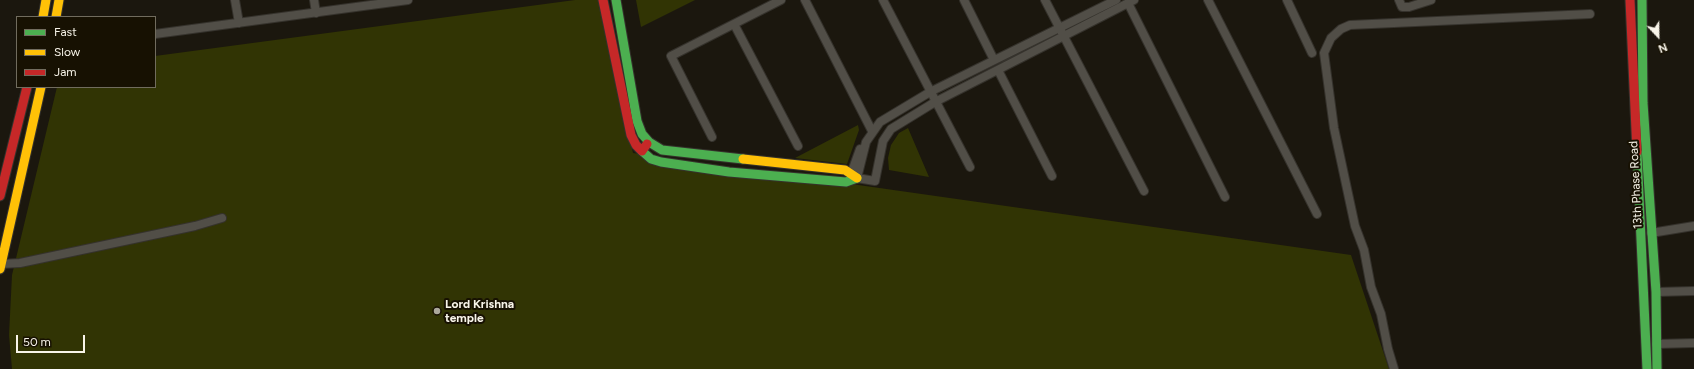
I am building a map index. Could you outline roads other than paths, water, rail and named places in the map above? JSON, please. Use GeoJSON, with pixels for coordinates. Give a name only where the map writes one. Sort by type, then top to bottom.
{"type":"FeatureCollection","features":[{"type":"Feature","properties":{"kind":"street"},"geometry":{"type":"LineString","coordinates":[[43,16],[46,0]]}},
{"type":"Feature","properties":{"kind":"street"},"geometry":{"type":"LineString","coordinates":[[56,16],[60,0]]}},
{"type":"Feature","properties":{"kind":"street"},"geometry":{"type":"LineString","coordinates":[[235,0],[239,23]]}},
{"type":"Feature","properties":{"kind":"street"},"geometry":{"type":"LineString","coordinates":[[314,0],[316,13]]}},
{"type":"Feature","properties":{"kind":"street"},"geometry":{"type":"LineString","coordinates":[[156,34],[408,0]]}},
{"type":"Feature","properties":{"kind":"street"},"geometry":{"type":"LineString","coordinates":[[602,0],[631,135],[636,145],[651,159],[661,162],[729,172],[846,182],[854,176],[859,150],[880,122],[930,92],[994,60],[1131,1],[1225,197]]}},
{"type":"Feature","properties":{"kind":"street"},"geometry":{"type":"LineString","coordinates":[[616,0],[637,121],[642,134],[649,142],[662,150],[712,157],[793,163],[845,170],[854,176],[874,181],[883,141],[891,129],[935,102],[998,70],[1116,0]]}},
{"type":"Feature","properties":{"kind":"street"},"geometry":{"type":"LineString","coordinates":[[712,137],[671,56],[781,0]]}},
{"type":"Feature","properties":{"kind":"street"},"geometry":{"type":"LineString","coordinates":[[804,0],[872,131]]}},
{"type":"Feature","properties":{"kind":"street"},"geometry":{"type":"LineString","coordinates":[[884,0],[935,102],[970,167]]}},
{"type":"Feature","properties":{"kind":"street"},"geometry":{"type":"LineString","coordinates":[[964,0],[994,60]]}},
{"type":"Feature","properties":{"kind":"street"},"geometry":{"type":"LineString","coordinates":[[1045,0],[1144,191]]}},
{"type":"Feature","properties":{"kind":"street"},"geometry":{"type":"LineString","coordinates":[[1208,0],[1317,214]]}},
{"type":"Feature","properties":{"kind":"street"},"geometry":{"type":"LineString","coordinates":[[1287,0],[1312,53]]}},
{"type":"Feature","properties":{"kind":"street"},"geometry":{"type":"LineString","coordinates":[[1399,0],[1402,7],[1431,0]]}},
{"type":"Feature","properties":{"kind":"street","name":"13th Phase Road"},"geometry":{"type":"LineString","coordinates":[[1630,0],[1647,369]]}},
{"type":"Feature","properties":{"kind":"street","name":"13th Phase Road"},"geometry":{"type":"LineString","coordinates":[[1642,0],[1643,103],[1656,292],[1657,369]]}},
{"type":"Feature","properties":{"kind":"street"},"geometry":{"type":"LineString","coordinates":[[1394,369],[1388,349],[1382,314],[1371,287],[1364,250],[1356,226],[1334,128],[1324,54],[1331,38],[1342,29],[1350,25],[1590,14]]}},
{"type":"Feature","properties":{"kind":"street"},"geometry":{"type":"LineString","coordinates":[[734,24],[798,146]]}},
{"type":"Feature","properties":{"kind":"street"},"geometry":{"type":"LineString","coordinates":[[998,70],[1052,176]]}},
{"type":"Feature","properties":{"kind":"street"},"geometry":{"type":"LineString","coordinates":[[0,196],[27,88]]}},
{"type":"Feature","properties":{"kind":"street"},"geometry":{"type":"LineString","coordinates":[[41,88],[1,267],[196,226],[222,218]]}},
{"type":"Feature","properties":{"kind":"street"},"geometry":{"type":"LineString","coordinates":[[642,151],[649,142]]}},
{"type":"Feature","properties":{"kind":"street"},"geometry":{"type":"LineString","coordinates":[[1651,233],[1694,226]]}},
{"type":"Feature","properties":{"kind":"street"},"geometry":{"type":"LineString","coordinates":[[1656,292],[1694,291]]}},
{"type":"Feature","properties":{"kind":"street"},"geometry":{"type":"LineString","coordinates":[[1656,344],[1694,343]]}},
{"type":"Feature","properties":{"kind":"place","name":"Lord Krishna temple"},"geometry":{"type":"Point","coordinates":[437,311]}}]}
